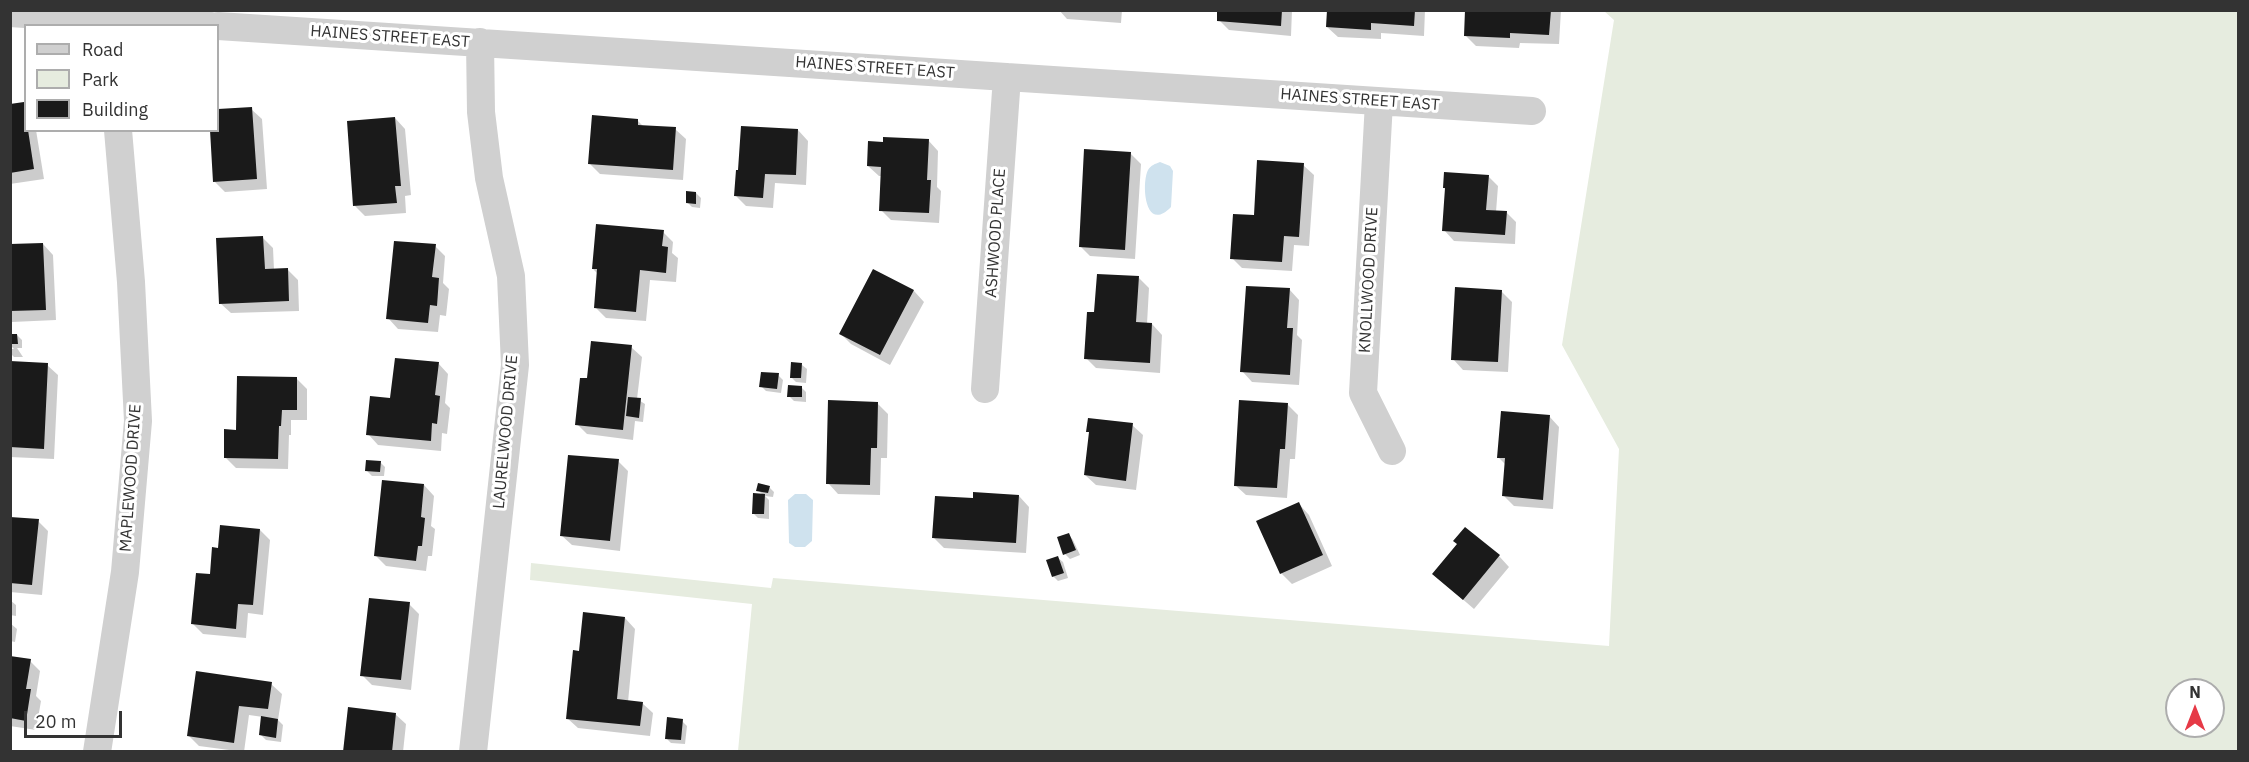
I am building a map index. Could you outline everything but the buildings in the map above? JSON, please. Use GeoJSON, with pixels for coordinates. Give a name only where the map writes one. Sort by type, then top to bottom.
{"type":"FeatureCollection","features":[{"type":"Feature","properties":{"kind":"street"},"geometry":{"type":"LineString","coordinates":[[10,13],[107,22],[159,24]]}},
{"type":"Feature","properties":{"kind":"street","name":"HAINES STREET EAST"},"geometry":{"type":"LineString","coordinates":[[219,26],[1532,111]]}},
{"type":"Feature","properties":{"kind":"street","name":"LAURELWOOD DRIVE"},"geometry":{"type":"LineString","coordinates":[[473,752],[515,365],[511,276],[489,178],[482,111],[480,42]]}},
{"type":"Feature","properties":{"kind":"street","name":"ASHWOOD PLACE"},"geometry":{"type":"LineString","coordinates":[[985,389],[1007,77]]}},
{"type":"Feature","properties":{"kind":"street","name":"KNOLLWOOD DRIVE"},"geometry":{"type":"LineString","coordinates":[[1379,102],[1363,393],[1392,451]]}},
{"type":"Feature","properties":{"kind":"street","name":"MAPLEWOOD DRIVE"},"geometry":{"type":"LineString","coordinates":[[97,752],[125,572],[138,421],[131,282],[118,132]]}},
{"type":"Feature","properties":{"kind":"green space"},"geometry":{"type":"Polygon","coordinates":[[[1604,11],[2238,11],[2238,751],[738,751],[752,604],[530,580],[531,563],[771,588],[773,578],[1609,646],[1619,449],[1562,345],[1614,20],[1604,11]]]}},
{"type":"Feature","properties":{"kind":"water"},"geometry":{"type":"Polygon","coordinates":[[[1160,162],[1170,166],[1173,171],[1171,207],[1162,214],[1155,215],[1147,204],[1145,185],[1148,170],[1160,162]]]}},
{"type":"Feature","properties":{"kind":"water"},"geometry":{"type":"Polygon","coordinates":[[[795,494],[806,494],[813,500],[812,541],[805,547],[795,547],[789,543],[788,500],[795,494]]]}}]}
